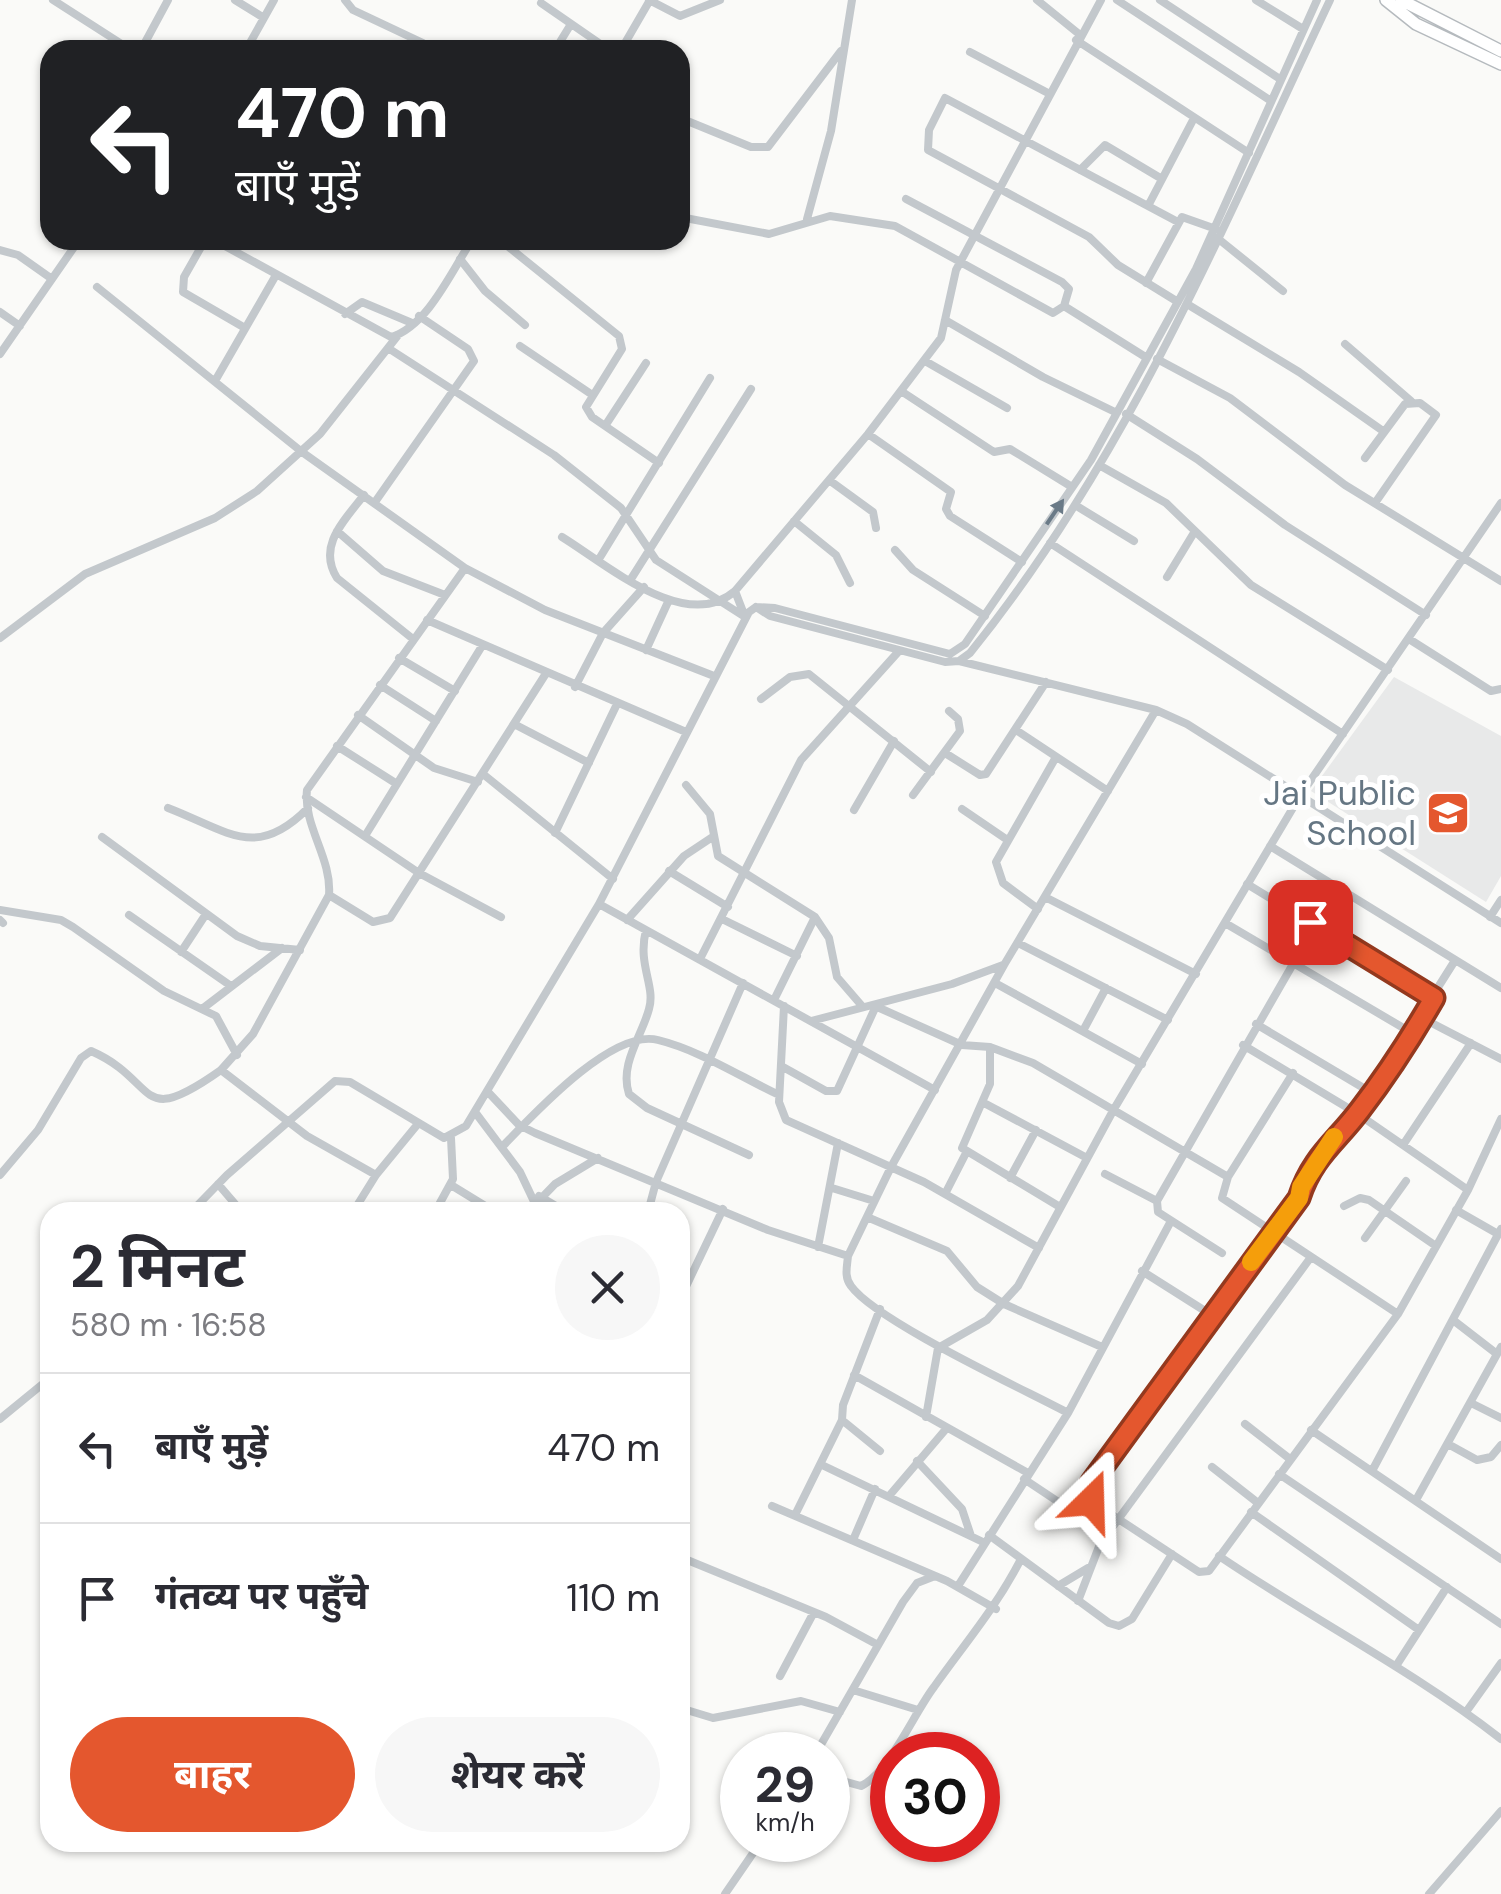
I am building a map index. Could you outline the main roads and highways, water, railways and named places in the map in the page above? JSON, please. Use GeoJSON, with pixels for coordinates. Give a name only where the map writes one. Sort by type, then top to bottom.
{"type":"FeatureCollection","features":[{"type":"Feature","properties":{"kind":"main road"},"geometry":{"type":"LineString","coordinates":[[1386,0],[1416,24],[1501,64]]}},
{"type":"Feature","properties":{"kind":"main road"},"geometry":{"type":"LineString","coordinates":[[1401,0],[1501,51]]}},
{"type":"Feature","properties":{"kind":"place","name":"Jai Public School"},"geometry":{"type":"Point","coordinates":[1448,813]}}]}
